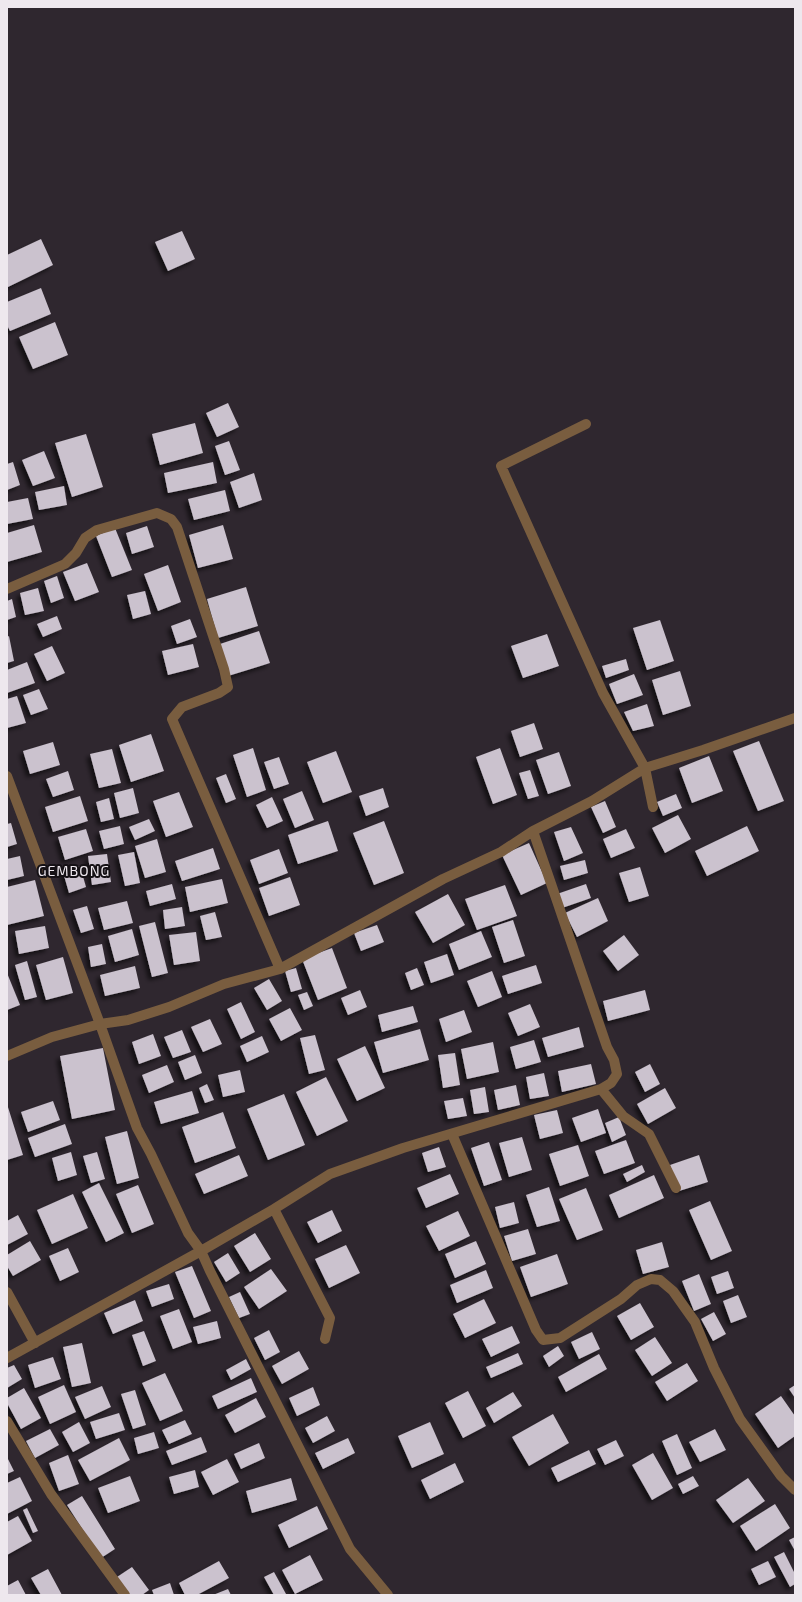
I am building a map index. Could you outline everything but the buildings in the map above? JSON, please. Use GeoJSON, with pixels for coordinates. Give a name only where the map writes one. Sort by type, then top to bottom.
{"type":"FeatureCollection","features":[{"type":"Feature","properties":{"kind":"street"},"geometry":{"type":"LineString","coordinates":[[586,424],[501,466],[603,693],[646,768],[653,807]]}},
{"type":"Feature","properties":{"kind":"street"},"geometry":{"type":"LineString","coordinates":[[7,589],[65,564],[76,553],[85,538],[97,530],[157,513],[171,519],[177,527],[224,669],[228,686],[219,693],[182,707],[172,719],[280,969]]}},
{"type":"Feature","properties":{"kind":"street"},"geometry":{"type":"LineString","coordinates":[[7,1056],[52,1037],[100,1024],[135,1018],[170,1007],[224,984],[280,969],[443,878],[501,852],[533,831],[592,801],[646,768],[795,718]]}},
{"type":"Feature","properties":{"kind":"street"},"geometry":{"type":"LineString","coordinates":[[7,776],[100,1024],[137,1128],[151,1154],[188,1233],[201,1251],[350,1549],[388,1595]]}},
{"type":"Feature","properties":{"kind":"street"},"geometry":{"type":"LineString","coordinates":[[7,1358],[201,1251],[274,1209],[330,1174],[403,1148],[601,1088],[611,1083],[617,1074],[614,1060],[608,1047],[533,831]]}},
{"type":"Feature","properties":{"kind":"street"},"geometry":{"type":"LineString","coordinates":[[601,1088],[622,1116],[649,1134],[676,1188]]}},
{"type":"Feature","properties":{"kind":"street"},"geometry":{"type":"LineString","coordinates":[[452,1134],[536,1330],[543,1340],[560,1338],[621,1299],[637,1285],[650,1279],[660,1280],[673,1291],[695,1322],[714,1368],[740,1419],[781,1476],[795,1490]]}},
{"type":"Feature","properties":{"kind":"street"},"geometry":{"type":"LineString","coordinates":[[274,1209],[330,1318],[325,1339]]}},
{"type":"Feature","properties":{"kind":"street"},"geometry":{"type":"LineString","coordinates":[[7,1292],[35,1343]]}},
{"type":"Feature","properties":{"kind":"street"},"geometry":{"type":"LineString","coordinates":[[7,1421],[51,1494],[125,1595]]}},
{"type":"Feature","properties":{"kind":"district","name":"GEMBONG"},"geometry":{"type":"Point","coordinates":[74,870]}}]}
